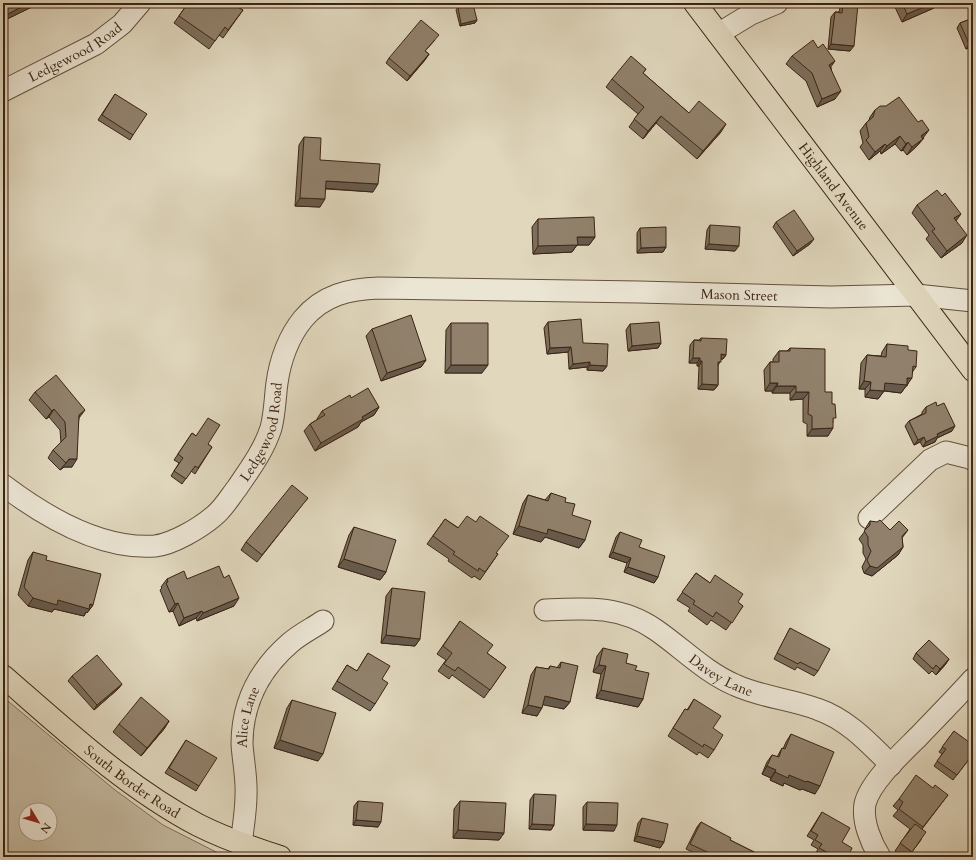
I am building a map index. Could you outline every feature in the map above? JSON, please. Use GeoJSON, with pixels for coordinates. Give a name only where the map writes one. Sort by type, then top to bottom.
{"type":"FeatureCollection","features":[{"type":"Feature","properties":{"kind":"main road","name":"Highland Avenue"},"geometry":{"type":"LineString","coordinates":[[695,3],[973,370]]}},
{"type":"Feature","properties":{"kind":"main road","name":"South Border Road"},"geometry":{"type":"LineString","coordinates":[[3,676],[103,760],[153,798],[199,825],[241,844],[280,857]]}},
{"type":"Feature","properties":{"kind":"street","name":"Ledgewood Road"},"geometry":{"type":"LineString","coordinates":[[3,91],[96,44],[122,24],[140,3]]}},
{"type":"Feature","properties":{"kind":"street"},"geometry":{"type":"LineString","coordinates":[[718,34],[747,16],[777,3]]}},
{"type":"Feature","properties":{"kind":"street","name":"Ledgewood Road"},"geometry":{"type":"LineString","coordinates":[[3,485],[18,497],[59,522],[101,540],[129,545],[156,546],[174,540],[194,530],[214,516],[227,502],[260,452],[271,427],[275,409],[277,382],[283,356],[294,332],[312,310],[335,295],[344,292],[367,289],[505,291]]}},
{"type":"Feature","properties":{"kind":"street","name":"Mason Street"},"geometry":{"type":"LineString","coordinates":[[505,291],[639,292],[838,297],[916,295],[973,301]]}},
{"type":"Feature","properties":{"kind":"street"},"geometry":{"type":"LineString","coordinates":[[869,518],[930,460],[946,452],[973,460]]}},
{"type":"Feature","properties":{"kind":"street","name":"Davey Lane"},"geometry":{"type":"LineString","coordinates":[[544,610],[590,608],[620,613],[638,620],[655,629],[701,666],[735,685],[757,693],[815,708],[832,715],[852,728],[892,765]]}},
{"type":"Feature","properties":{"kind":"street","name":"Alice Lane"},"geometry":{"type":"LineString","coordinates":[[241,844],[246,795],[243,730],[247,708],[252,693],[263,672],[281,651],[323,621]]}},
{"type":"Feature","properties":{"kind":"street"},"geometry":{"type":"LineString","coordinates":[[880,857],[872,841],[865,814],[868,795],[892,765],[973,679]]}},
{"type":"Feature","properties":{"kind":"shaded area"},"geometry":{"type":"Polygon","coordinates":[[[3,697],[115,790],[163,825],[226,857],[3,857],[3,697]]]}},
{"type":"Feature","properties":{"kind":"building"},"geometry":{"type":"Polygon","coordinates":[[[3,3],[29,3],[6,15],[3,9],[3,3]]]}},
{"type":"Feature","properties":{"kind":"building"},"geometry":{"type":"Polygon","coordinates":[[[188,3],[242,3],[239,8],[243,10],[228,30],[225,27],[215,41],[179,16],[188,3]]]}},
{"type":"Feature","properties":{"kind":"building"},"geometry":{"type":"Polygon","coordinates":[[[843,3],[858,4],[854,46],[831,44],[835,12],[842,13],[843,3]]]}},
{"type":"Feature","properties":{"kind":"building"},"geometry":{"type":"Polygon","coordinates":[[[902,3],[933,3],[907,14],[902,3]]]}},
{"type":"Feature","properties":{"kind":"building"},"geometry":{"type":"Polygon","coordinates":[[[473,4],[477,20],[461,24],[458,7],[473,4]]]}},
{"type":"Feature","properties":{"kind":"building"},"geometry":{"type":"Polygon","coordinates":[[[973,18],[973,43],[969,44],[960,23],[973,18]]]}},
{"type":"Feature","properties":{"kind":"building"},"geometry":{"type":"Polygon","coordinates":[[[421,20],[439,35],[425,51],[429,54],[410,76],[389,58],[421,20]]]}},
{"type":"Feature","properties":{"kind":"building"},"geometry":{"type":"Polygon","coordinates":[[[813,40],[818,48],[823,44],[835,61],[829,65],[841,91],[822,99],[812,73],[792,56],[813,40]]]}},
{"type":"Feature","properties":{"kind":"building"},"geometry":{"type":"Polygon","coordinates":[[[631,56],[646,69],[643,73],[689,113],[699,101],[726,124],[703,151],[661,116],[648,131],[634,119],[644,107],[612,79],[631,56]]]}},
{"type":"Feature","properties":{"kind":"building"},"geometry":{"type":"Polygon","coordinates":[[[115,94],[147,114],[133,135],[102,115],[115,94]]]}},
{"type":"Feature","properties":{"kind":"building"},"geometry":{"type":"Polygon","coordinates":[[[899,97],[918,122],[922,120],[929,130],[921,136],[923,139],[912,147],[908,142],[906,144],[900,136],[887,146],[885,144],[875,152],[866,140],[869,137],[866,123],[873,117],[875,110],[880,106],[886,106],[899,97]]]}},
{"type":"Feature","properties":{"kind":"building"},"geometry":{"type":"Polygon","coordinates":[[[304,137],[321,138],[320,160],[380,164],[378,184],[326,181],[325,199],[300,198],[304,137]]]}},
{"type":"Feature","properties":{"kind":"building"},"geometry":{"type":"Polygon","coordinates":[[[937,190],[942,196],[945,193],[961,214],[954,218],[967,235],[947,251],[932,231],[935,229],[917,205],[937,190]]]}},
{"type":"Feature","properties":{"kind":"building"},"geometry":{"type":"Polygon","coordinates":[[[794,210],[814,239],[797,251],[776,222],[794,210]]]}},
{"type":"Feature","properties":{"kind":"building"},"geometry":{"type":"Polygon","coordinates":[[[594,217],[595,237],[577,237],[578,245],[538,246],[538,219],[594,217]]]}},
{"type":"Feature","properties":{"kind":"building"},"geometry":{"type":"Polygon","coordinates":[[[710,225],[740,227],[739,246],[709,244],[710,225]]]}},
{"type":"Feature","properties":{"kind":"building"},"geometry":{"type":"Polygon","coordinates":[[[666,227],[666,247],[641,248],[640,228],[666,227]]]}},
{"type":"Feature","properties":{"kind":"building"},"geometry":{"type":"Polygon","coordinates":[[[411,315],[426,360],[387,373],[372,329],[411,315]]]}},
{"type":"Feature","properties":{"kind":"building"},"geometry":{"type":"Polygon","coordinates":[[[581,319],[583,343],[608,344],[607,366],[590,365],[590,362],[573,364],[571,347],[550,348],[548,322],[581,319]]]}},
{"type":"Feature","properties":{"kind":"building"},"geometry":{"type":"Polygon","coordinates":[[[659,322],[661,343],[632,346],[630,324],[659,322]]]}},
{"type":"Feature","properties":{"kind":"building"},"geometry":{"type":"Polygon","coordinates":[[[451,323],[488,323],[488,365],[451,365],[451,323]]]}},
{"type":"Feature","properties":{"kind":"building"},"geometry":{"type":"Polygon","coordinates":[[[701,338],[727,339],[726,355],[721,354],[721,362],[718,362],[718,385],[702,384],[702,361],[700,361],[700,358],[693,358],[694,340],[701,341],[701,338]]]}},
{"type":"Feature","properties":{"kind":"building"},"geometry":{"type":"Polygon","coordinates":[[[887,344],[908,346],[908,350],[917,351],[916,367],[913,366],[912,378],[907,378],[907,385],[885,383],[884,391],[870,390],[871,382],[864,381],[867,355],[886,357],[887,344]]]}},
{"type":"Feature","properties":{"kind":"building"},"geometry":{"type":"Polygon","coordinates":[[[790,348],[825,349],[825,392],[832,392],[832,404],[835,404],[836,418],[833,418],[833,428],[812,429],[812,416],[808,414],[809,392],[796,392],[796,386],[777,386],[778,383],[770,383],[770,362],[779,362],[779,351],[790,351],[790,348]]]}},
{"type":"Feature","properties":{"kind":"building"},"geometry":{"type":"Polygon","coordinates":[[[56,375],[85,410],[79,415],[77,459],[69,459],[66,463],[53,450],[66,437],[65,422],[54,409],[52,411],[35,392],[56,375]]]}},
{"type":"Feature","properties":{"kind":"building"},"geometry":{"type":"Polygon","coordinates":[[[368,388],[379,407],[362,417],[363,419],[321,443],[310,424],[325,415],[322,411],[350,395],[351,398],[368,388]]]}},
{"type":"Feature","properties":{"kind":"building"},"geometry":{"type":"Polygon","coordinates":[[[936,402],[937,406],[944,403],[955,426],[937,434],[938,436],[926,442],[924,437],[918,440],[909,421],[926,413],[926,407],[936,402]]]}},
{"type":"Feature","properties":{"kind":"building"},"geometry":{"type":"Polygon","coordinates":[[[208,418],[220,425],[208,444],[212,447],[198,468],[195,466],[186,479],[174,471],[183,458],[178,454],[192,433],[196,436],[208,418]]]}},
{"type":"Feature","properties":{"kind":"building"},"geometry":{"type":"Polygon","coordinates":[[[292,485],[308,498],[262,555],[246,542],[292,485]]]}},
{"type":"Feature","properties":{"kind":"building"},"geometry":{"type":"Polygon","coordinates":[[[551,493],[566,498],[565,502],[575,504],[572,515],[591,521],[585,540],[548,529],[547,534],[519,526],[528,495],[548,501],[551,493]]]}},
{"type":"Feature","properties":{"kind":"building"},"geometry":{"type":"Polygon","coordinates":[[[467,516],[476,522],[480,516],[509,536],[496,553],[498,554],[485,572],[479,568],[478,571],[453,554],[455,552],[433,536],[445,519],[458,528],[467,516]]]}},
{"type":"Feature","properties":{"kind":"building"},"geometry":{"type":"Polygon","coordinates":[[[880,520],[890,530],[899,521],[908,530],[902,536],[903,547],[877,568],[870,566],[867,560],[871,551],[868,545],[868,537],[864,531],[870,525],[870,521],[877,522],[880,520]]]}},
{"type":"Feature","properties":{"kind":"building"},"geometry":{"type":"Polygon","coordinates":[[[354,527],[396,540],[386,572],[344,559],[354,527]]]}},
{"type":"Feature","properties":{"kind":"building"},"geometry":{"type":"Polygon","coordinates":[[[620,532],[642,540],[639,547],[665,556],[658,577],[628,567],[631,558],[613,552],[620,532]]]}},
{"type":"Feature","properties":{"kind":"building"},"geometry":{"type":"Polygon","coordinates":[[[33,552],[47,556],[46,560],[101,574],[93,605],[90,604],[89,609],[58,600],[57,605],[33,598],[24,587],[33,552]]]}},
{"type":"Feature","properties":{"kind":"building"},"geometry":{"type":"Polygon","coordinates":[[[219,566],[224,578],[229,575],[239,598],[203,613],[202,611],[184,618],[178,603],[175,604],[166,583],[168,582],[167,579],[184,571],[187,579],[219,566]]]}},
{"type":"Feature","properties":{"kind":"building"},"geometry":{"type":"Polygon","coordinates":[[[696,573],[710,583],[715,575],[743,594],[738,602],[743,606],[732,623],[716,612],[713,617],[693,604],[695,601],[682,592],[696,573]]]}},
{"type":"Feature","properties":{"kind":"building"},"geometry":{"type":"Polygon","coordinates":[[[392,588],[425,592],[420,639],[386,635],[392,588]]]}},
{"type":"Feature","properties":{"kind":"building"},"geometry":{"type":"Polygon","coordinates":[[[460,621],[493,645],[487,653],[506,667],[490,690],[458,667],[455,671],[444,664],[452,653],[443,646],[460,621]]]}},
{"type":"Feature","properties":{"kind":"building"},"geometry":{"type":"Polygon","coordinates":[[[790,628],[830,649],[818,671],[800,662],[798,664],[777,653],[790,628]]]}},
{"type":"Feature","properties":{"kind":"building"},"geometry":{"type":"Polygon","coordinates":[[[929,640],[949,659],[940,669],[936,665],[933,669],[916,653],[929,640]]]}},
{"type":"Feature","properties":{"kind":"building"},"geometry":{"type":"Polygon","coordinates":[[[603,648],[628,654],[626,663],[637,666],[635,670],[649,673],[643,699],[601,690],[606,666],[599,665],[603,648]]]}},
{"type":"Feature","properties":{"kind":"building"},"geometry":{"type":"Polygon","coordinates":[[[368,653],[390,666],[382,679],[388,683],[375,704],[337,681],[347,665],[357,671],[368,653]]]}},
{"type":"Feature","properties":{"kind":"building"},"geometry":{"type":"Polygon","coordinates":[[[97,655],[122,684],[97,705],[72,676],[97,655]]]}},
{"type":"Feature","properties":{"kind":"building"},"geometry":{"type":"Polygon","coordinates":[[[561,662],[578,666],[570,702],[545,696],[542,708],[528,705],[536,667],[549,669],[550,666],[560,668],[561,662]]]}},
{"type":"Feature","properties":{"kind":"building"},"geometry":{"type":"Polygon","coordinates":[[[141,697],[169,721],[147,748],[119,724],[141,697]]]}},
{"type":"Feature","properties":{"kind":"building"},"geometry":{"type":"Polygon","coordinates":[[[694,699],[721,716],[713,728],[723,735],[714,750],[704,744],[703,747],[673,728],[685,709],[688,710],[694,699]]]}},
{"type":"Feature","properties":{"kind":"building"},"geometry":{"type":"Polygon","coordinates":[[[292,700],[336,713],[323,754],[280,740],[292,700]]]}},
{"type":"Feature","properties":{"kind":"building"},"geometry":{"type":"Polygon","coordinates":[[[954,731],[973,745],[973,754],[957,775],[937,761],[946,749],[942,747],[954,731]]]}},
{"type":"Feature","properties":{"kind":"building"},"geometry":{"type":"Polygon","coordinates":[[[791,734],[834,752],[820,786],[789,775],[788,778],[775,772],[776,770],[767,766],[772,755],[779,757],[782,748],[785,749],[791,734]]]}},
{"type":"Feature","properties":{"kind":"building"},"geometry":{"type":"Polygon","coordinates":[[[186,740],[217,758],[199,786],[169,768],[186,740]]]}},
{"type":"Feature","properties":{"kind":"building"},"geometry":{"type":"Polygon","coordinates":[[[916,775],[933,788],[935,785],[948,795],[923,827],[899,809],[903,802],[899,799],[916,775]]]}},
{"type":"Feature","properties":{"kind":"building"},"geometry":{"type":"Polygon","coordinates":[[[534,794],[556,795],[554,825],[532,824],[534,794]]]}},
{"type":"Feature","properties":{"kind":"building"},"geometry":{"type":"Polygon","coordinates":[[[358,801],[383,803],[381,822],[356,820],[358,801]]]}},
{"type":"Feature","properties":{"kind":"building"},"geometry":{"type":"Polygon","coordinates":[[[460,801],[506,803],[504,833],[458,830],[460,801]]]}},
{"type":"Feature","properties":{"kind":"building"},"geometry":{"type":"Polygon","coordinates":[[[587,802],[618,803],[617,825],[586,824],[587,802]]]}},
{"type":"Feature","properties":{"kind":"building"},"geometry":{"type":"Polygon","coordinates":[[[822,812],[850,828],[842,842],[852,848],[848,857],[836,857],[819,848],[822,844],[815,840],[818,835],[811,831],[822,812]]]}},
{"type":"Feature","properties":{"kind":"building"},"geometry":{"type":"Polygon","coordinates":[[[642,818],[668,824],[664,842],[637,836],[642,818]]]}},
{"type":"Feature","properties":{"kind":"building"},"geometry":{"type":"Polygon","coordinates":[[[701,822],[731,838],[730,840],[764,857],[718,857],[690,844],[701,822]]]}},
{"type":"Feature","properties":{"kind":"building"},"geometry":{"type":"Polygon","coordinates":[[[915,824],[926,832],[912,852],[900,843],[915,824]]]}}]}
